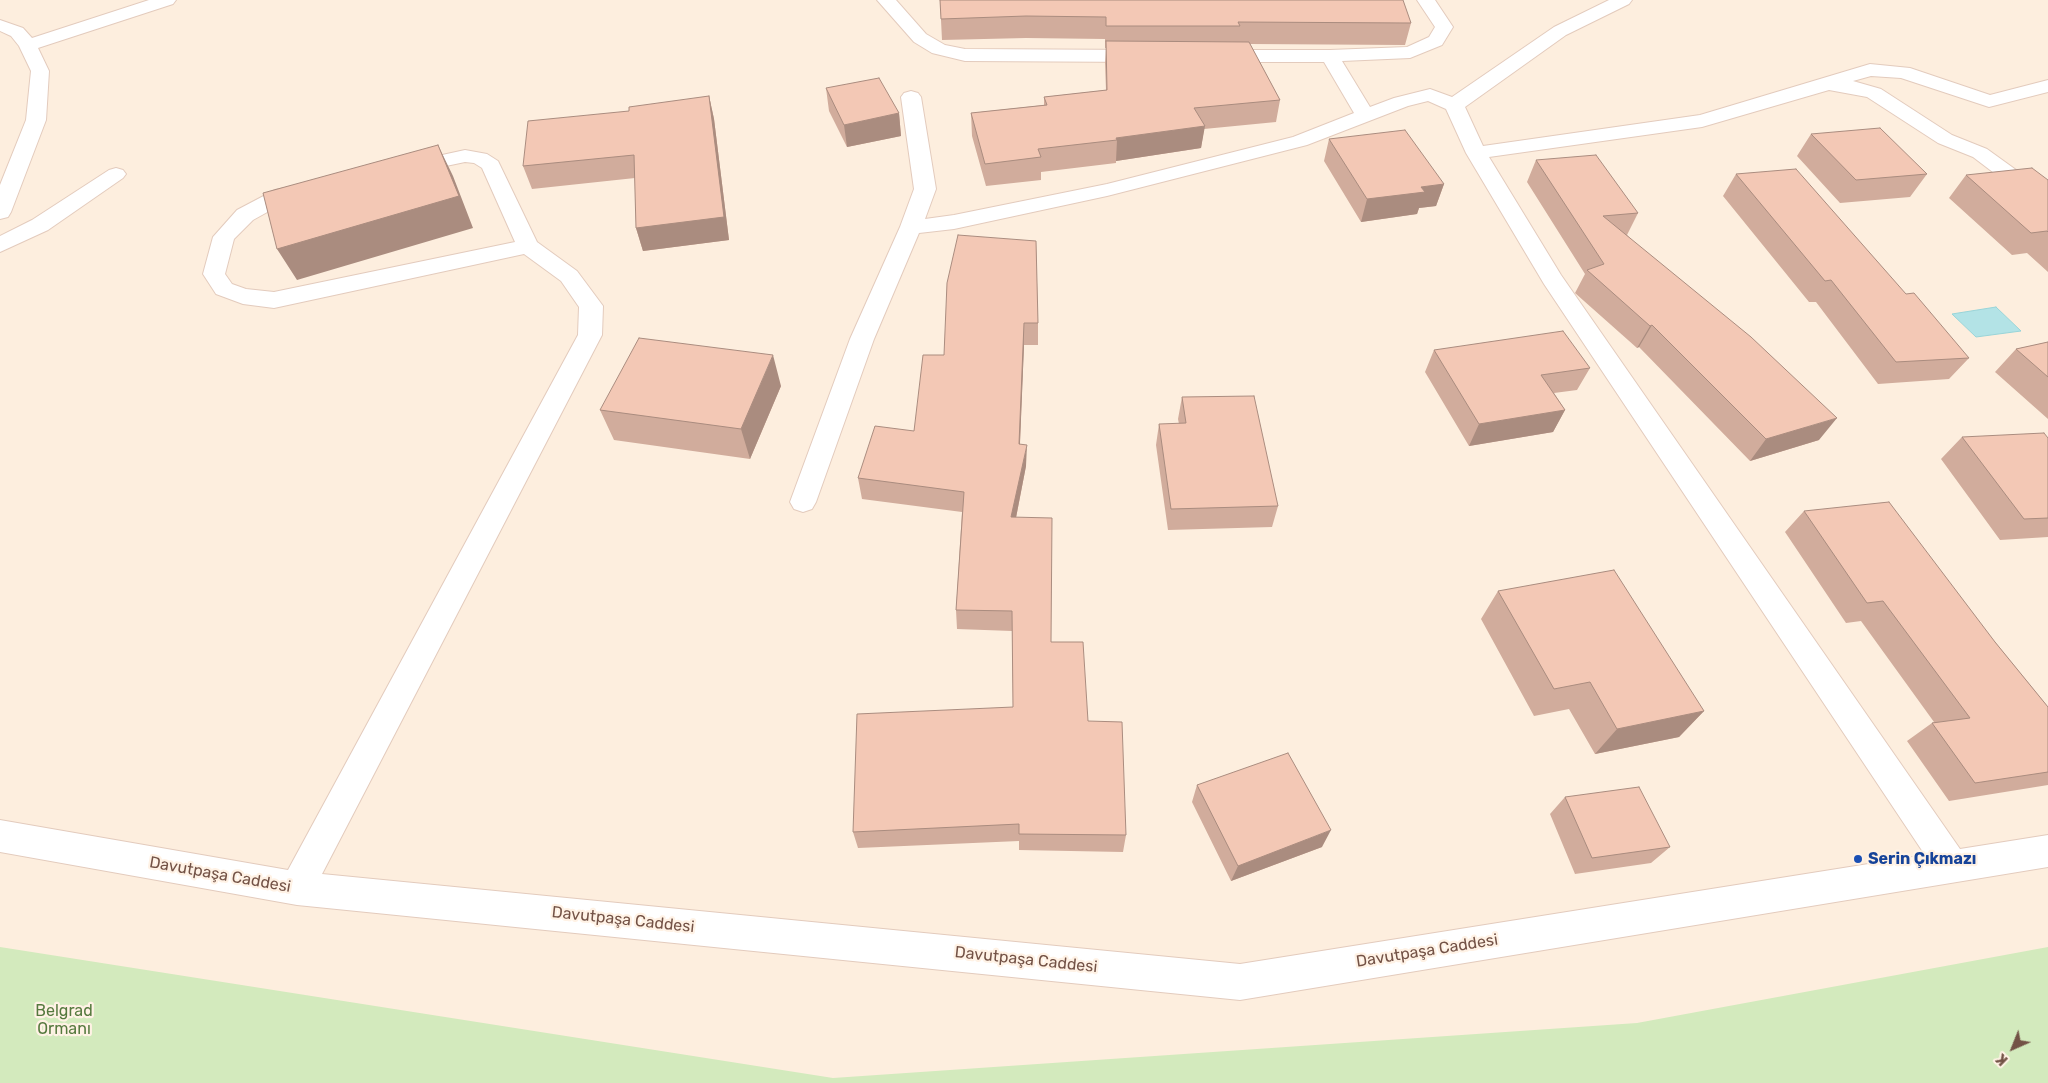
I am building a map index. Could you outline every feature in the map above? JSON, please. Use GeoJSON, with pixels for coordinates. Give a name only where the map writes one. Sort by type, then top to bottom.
{"type":"FeatureCollection","features":[{"type":"Feature","properties":{"kind":"street"},"geometry":{"type":"LineString","coordinates":[[28,45],[167,0]]}},
{"type":"Feature","properties":{"kind":"street"},"geometry":{"type":"LineString","coordinates":[[886,0],[920,38],[939,49],[965,55],[1162,56]]}},
{"type":"Feature","properties":{"kind":"street"},"geometry":{"type":"LineString","coordinates":[[1202,56],[1330,56],[1410,52],[1436,41],[1444,27],[1426,0]]}},
{"type":"Feature","properties":{"kind":"street"},"geometry":{"type":"LineString","coordinates":[[1454,105],[1560,31],[1623,0]]}},
{"type":"Feature","properties":{"kind":"street"},"geometry":{"type":"LineString","coordinates":[[0,25],[17,32],[28,45],[40,71],[36,120],[0,212]]}},
{"type":"Feature","properties":{"kind":"street"},"geometry":{"type":"LineString","coordinates":[[1330,56],[1365,116]]}},
{"type":"Feature","properties":{"kind":"street"},"geometry":{"type":"LineString","coordinates":[[1476,153],[1702,121],[1870,70],[1903,72],[1989,101],[2048,86]]}},
{"type":"Feature","properties":{"kind":"street"},"geometry":{"type":"LineString","coordinates":[[1828,84],[1852,87],[1874,94],[1944,139],[1980,154],[2048,203]]}},
{"type":"Feature","properties":{"kind":"street"},"geometry":{"type":"LineString","coordinates":[[911,227],[954,222],[1107,190],[1300,141],[1401,102],[1430,95],[1454,105],[1476,153],[1552,278],[1953,866]]}},
{"type":"Feature","properties":{"kind":"street"},"geometry":{"type":"LineString","coordinates":[[803,502],[862,339],[926,189],[911,97]]}},
{"type":"Feature","properties":{"kind":"street"},"geometry":{"type":"LineString","coordinates":[[297,888],[590,335],[591,306],[569,276],[528,246],[491,165],[480,158],[465,156],[388,173]]}},
{"type":"Feature","properties":{"kind":"street"},"geometry":{"type":"LineString","coordinates":[[0,245],[40,224],[116,174]]}},
{"type":"Feature","properties":{"kind":"street"},"geometry":{"type":"LineString","coordinates":[[321,187],[282,195],[245,215],[224,237],[214,274],[224,289],[243,296],[274,300],[528,246]]}},
{"type":"Feature","properties":{"kind":"street","name":"Davutpaşa Caddesi"},"geometry":{"type":"LineString","coordinates":[[0,836],[297,888],[1240,982],[2048,851]]}},
{"type":"Feature","properties":{"kind":"green space","name":"Belgrad Ormanı"},"geometry":{"type":"Polygon","coordinates":[[[0,947],[833,1078],[1637,1023],[2048,947],[2048,1083],[0,1083],[0,947]]]}},
{"type":"Feature","properties":{"kind":"water"},"geometry":{"type":"Polygon","coordinates":[[[1996,307],[2021,331],[1976,337],[1952,314],[1996,307]]]}},
{"type":"Feature","properties":{"kind":"building"},"geometry":{"type":"Polygon","coordinates":[[[940,0],[1403,0],[1411,23],[1238,22],[1240,26],[1106,26],[1106,17],[1026,16],[941,19],[940,0]]]}},
{"type":"Feature","properties":{"kind":"building"},"geometry":{"type":"Polygon","coordinates":[[[1106,41],[1249,42],[1280,100],[1194,108],[1205,126],[1116,138],[1117,140],[1038,149],[1041,157],[985,164],[971,113],[1047,105],[1044,97],[1107,90],[1106,41]]]}},
{"type":"Feature","properties":{"kind":"building"},"geometry":{"type":"Polygon","coordinates":[[[879,78],[899,113],[844,125],[826,88],[879,78]]]}},
{"type":"Feature","properties":{"kind":"building"},"geometry":{"type":"Polygon","coordinates":[[[709,96],[724,217],[636,228],[634,155],[523,166],[528,121],[629,111],[629,107],[709,96]]]}},
{"type":"Feature","properties":{"kind":"building"},"geometry":{"type":"Polygon","coordinates":[[[1880,128],[1927,174],[1856,180],[1811,134],[1880,128]]]}},
{"type":"Feature","properties":{"kind":"building"},"geometry":{"type":"Polygon","coordinates":[[[1405,130],[1444,184],[1421,187],[1425,192],[1367,199],[1329,139],[1405,130]]]}},
{"type":"Feature","properties":{"kind":"building"},"geometry":{"type":"Polygon","coordinates":[[[438,145],[459,196],[277,249],[263,193],[438,145]]]}},
{"type":"Feature","properties":{"kind":"building"},"geometry":{"type":"Polygon","coordinates":[[[1596,155],[1638,213],[1603,216],[1751,337],[1837,418],[1766,439],[1652,325],[1650,326],[1587,270],[1604,264],[1536,160],[1596,155]]]}},
{"type":"Feature","properties":{"kind":"building"},"geometry":{"type":"Polygon","coordinates":[[[2032,168],[2048,180],[2048,232],[2031,233],[1966,175],[2032,168]]]}},
{"type":"Feature","properties":{"kind":"building"},"geometry":{"type":"Polygon","coordinates":[[[1796,169],[1906,294],[1914,293],[1969,358],[1896,362],[1831,280],[1825,281],[1736,174],[1796,169]]]}},
{"type":"Feature","properties":{"kind":"building"},"geometry":{"type":"Polygon","coordinates":[[[958,235],[1036,241],[1038,323],[1024,323],[1019,444],[1027,445],[1011,517],[1052,518],[1051,642],[1083,642],[1088,721],[1122,722],[1126,835],[1019,834],[1019,824],[853,832],[857,714],[1013,707],[1012,611],[956,610],[964,492],[858,478],[875,426],[914,431],[923,355],[944,355],[947,283],[958,235]]]}},
{"type":"Feature","properties":{"kind":"building"},"geometry":{"type":"Polygon","coordinates":[[[1563,331],[1590,368],[1541,375],[1565,410],[1479,424],[1434,350],[1563,331]]]}},
{"type":"Feature","properties":{"kind":"building"},"geometry":{"type":"Polygon","coordinates":[[[639,338],[773,355],[741,429],[600,410],[639,338]]]}},
{"type":"Feature","properties":{"kind":"building"},"geometry":{"type":"Polygon","coordinates":[[[2048,342],[2048,377],[2016,349],[2048,342]]]}},
{"type":"Feature","properties":{"kind":"building"},"geometry":{"type":"Polygon","coordinates":[[[1254,396],[1278,506],[1171,509],[1159,424],[1186,423],[1182,397],[1254,396]]]}},
{"type":"Feature","properties":{"kind":"building"},"geometry":{"type":"Polygon","coordinates":[[[2044,433],[2048,438],[2048,518],[2024,519],[1962,437],[2044,433]]]}},
{"type":"Feature","properties":{"kind":"building"},"geometry":{"type":"Polygon","coordinates":[[[1889,502],[1995,642],[2048,707],[2048,772],[1975,783],[1932,723],[1970,718],[1883,601],[1867,603],[1804,511],[1889,502]]]}},
{"type":"Feature","properties":{"kind":"building"},"geometry":{"type":"Polygon","coordinates":[[[1614,570],[1704,711],[1617,729],[1590,682],[1554,689],[1498,591],[1614,570]]]}},
{"type":"Feature","properties":{"kind":"building"},"geometry":{"type":"Polygon","coordinates":[[[1288,753],[1331,830],[1238,866],[1197,785],[1288,753]]]}},
{"type":"Feature","properties":{"kind":"building"},"geometry":{"type":"Polygon","coordinates":[[[1639,787],[1670,847],[1592,858],[1565,797],[1639,787]]]}},
{"type":"Feature","properties":{"kind":"place","name":"Serin Çıkmazı"},"geometry":{"type":"Point","coordinates":[1858,859]}}]}
